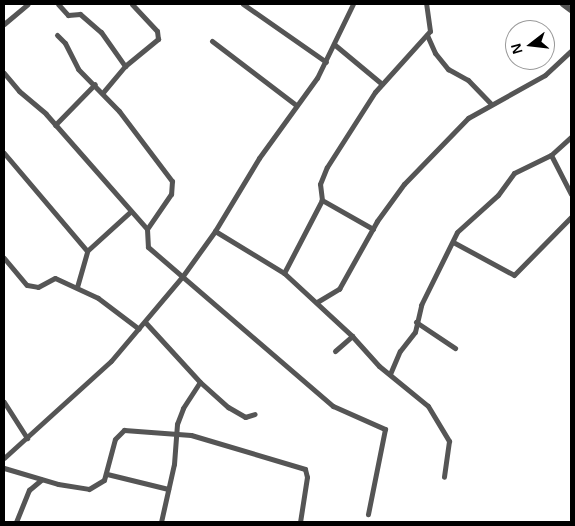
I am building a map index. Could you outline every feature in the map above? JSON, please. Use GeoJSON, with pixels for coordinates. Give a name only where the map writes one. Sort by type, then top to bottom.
{"type":"FeatureCollection","features":[{"type":"Feature","properties":{"kind":"street"},"geometry":{"type":"LineString","coordinates":[[4,24],[28,4]]}},
{"type":"Feature","properties":{"kind":"street"},"geometry":{"type":"LineString","coordinates":[[58,4],[68,15],[80,14],[102,32],[124,66]]}},
{"type":"Feature","properties":{"kind":"street"},"geometry":{"type":"LineString","coordinates":[[102,92],[124,66],[158,40],[157,31],[132,4]]}},
{"type":"Feature","properties":{"kind":"street"},"geometry":{"type":"LineString","coordinates":[[243,4],[326,62]]}},
{"type":"Feature","properties":{"kind":"street"},"geometry":{"type":"LineString","coordinates":[[4,458],[110,360],[145,322],[182,277],[216,231],[259,158],[326,62],[353,4]]}},
{"type":"Feature","properties":{"kind":"street"},"geometry":{"type":"LineString","coordinates":[[284,273],[322,200],[320,184],[327,167],[382,84],[427,35],[431,26],[426,4]]}},
{"type":"Feature","properties":{"kind":"street"},"geometry":{"type":"LineString","coordinates":[[563,4],[571,10]]}},
{"type":"Feature","properties":{"kind":"street"},"geometry":{"type":"LineString","coordinates":[[57,35],[65,43],[78,69],[102,92],[156,157],[172,181],[171,194],[147,229],[148,247],[332,406],[385,429],[368,514]]}},
{"type":"Feature","properties":{"kind":"street"},"geometry":{"type":"LineString","coordinates":[[427,35],[435,53],[448,69],[468,80],[490,103]]}},
{"type":"Feature","properties":{"kind":"street"},"geometry":{"type":"LineString","coordinates":[[212,41],[296,105]]}},
{"type":"Feature","properties":{"kind":"street"},"geometry":{"type":"LineString","coordinates":[[335,45],[382,84]]}},
{"type":"Feature","properties":{"kind":"street"},"geometry":{"type":"LineString","coordinates":[[317,302],[339,289],[373,229],[412,174],[468,118],[490,103],[545,74],[571,51]]}},
{"type":"Feature","properties":{"kind":"street"},"geometry":{"type":"LineString","coordinates":[[4,73],[55,125],[147,229]]}},
{"type":"Feature","properties":{"kind":"street"},"geometry":{"type":"LineString","coordinates":[[55,125],[94,84]]}},
{"type":"Feature","properties":{"kind":"street"},"geometry":{"type":"LineString","coordinates":[[390,374],[400,351],[413,335],[416,322],[457,232],[502,191],[514,174],[551,154],[571,136]]}},
{"type":"Feature","properties":{"kind":"street"},"geometry":{"type":"LineString","coordinates":[[4,153],[87,250]]}},
{"type":"Feature","properties":{"kind":"street"},"geometry":{"type":"LineString","coordinates":[[551,154],[571,194]]}},
{"type":"Feature","properties":{"kind":"street"},"geometry":{"type":"LineString","coordinates":[[322,200],[373,229]]}},
{"type":"Feature","properties":{"kind":"street"},"geometry":{"type":"LineString","coordinates":[[76,288],[87,250],[131,211]]}},
{"type":"Feature","properties":{"kind":"street"},"geometry":{"type":"LineString","coordinates":[[453,242],[514,276],[571,216]]}},
{"type":"Feature","properties":{"kind":"street"},"geometry":{"type":"LineString","coordinates":[[216,231],[284,273],[317,302],[390,374],[426,404],[447,434],[449,450],[444,477]]}},
{"type":"Feature","properties":{"kind":"street"},"geometry":{"type":"LineString","coordinates":[[4,258],[27,285],[38,287],[52,278],[98,298],[139,328]]}},
{"type":"Feature","properties":{"kind":"street"},"geometry":{"type":"LineString","coordinates":[[145,322],[200,382],[228,407],[245,417],[255,414]]}},
{"type":"Feature","properties":{"kind":"street"},"geometry":{"type":"LineString","coordinates":[[416,322],[455,348]]}},
{"type":"Feature","properties":{"kind":"street"},"geometry":{"type":"LineString","coordinates":[[335,351],[352,336]]}},
{"type":"Feature","properties":{"kind":"street"},"geometry":{"type":"LineString","coordinates":[[161,522],[176,433],[183,408],[200,382]]}},
{"type":"Feature","properties":{"kind":"street"},"geometry":{"type":"LineString","coordinates":[[4,402],[27,438]]}},
{"type":"Feature","properties":{"kind":"street"},"geometry":{"type":"LineString","coordinates":[[4,468],[41,480],[90,489],[100,484],[107,474],[119,433],[132,429],[162,435],[176,433],[216,441],[305,469],[307,477],[300,522]]}},
{"type":"Feature","properties":{"kind":"street"},"geometry":{"type":"LineString","coordinates":[[107,474],[168,489]]}},
{"type":"Feature","properties":{"kind":"street"},"geometry":{"type":"LineString","coordinates":[[16,522],[29,490],[41,480]]}}]}
